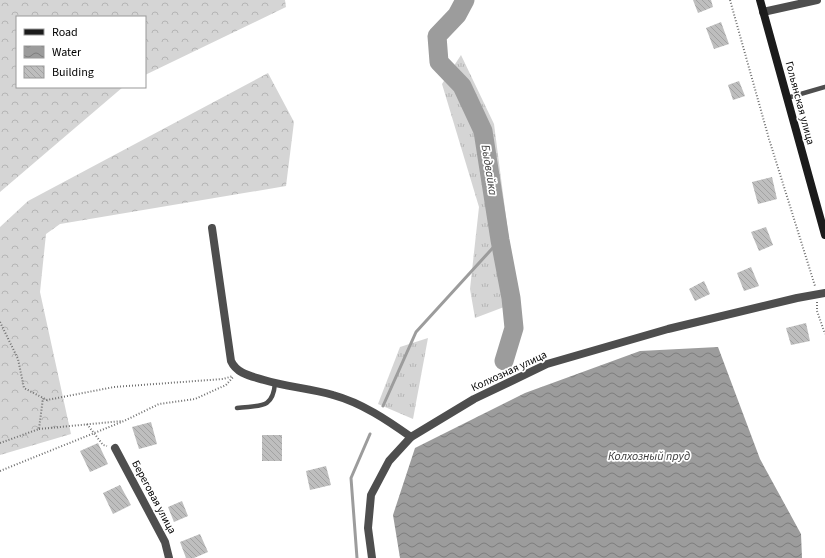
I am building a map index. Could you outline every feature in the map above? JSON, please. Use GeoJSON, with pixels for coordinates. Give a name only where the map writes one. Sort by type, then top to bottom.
{"type":"FeatureCollection","features":[{"type":"Feature","properties":{"kind":"main road","name":"Гольянская улица"},"geometry":{"type":"LineString","coordinates":[[760,0],[825,235]]}},
{"type":"Feature","properties":{"kind":"street"},"geometry":{"type":"LineString","coordinates":[[763,12],[817,0]]}},
{"type":"Feature","properties":{"kind":"street"},"geometry":{"type":"LineString","coordinates":[[212,228],[231,360],[234,366],[249,376],[342,398],[365,408],[412,436]]}},
{"type":"Feature","properties":{"kind":"street","name":"Колхозная улица"},"geometry":{"type":"LineString","coordinates":[[372,558],[368,528],[371,495],[389,461],[412,436],[474,399],[547,364],[668,329],[821,293]]}},
{"type":"Feature","properties":{"kind":"street","name":"Береговая улица"},"geometry":{"type":"LineString","coordinates":[[115,448],[165,542],[169,558]]}},
{"type":"Feature","properties":{"kind":"lane"},"geometry":{"type":"LineString","coordinates":[[787,98],[825,87]]}},
{"type":"Feature","properties":{"kind":"lane"},"geometry":{"type":"LineString","coordinates":[[237,408],[266,405],[271,401],[274,395],[275,383]]}},
{"type":"Feature","properties":{"kind":"path"},"geometry":{"type":"LineString","coordinates":[[730,0],[769,139],[821,293],[817,311],[825,334]]}},
{"type":"Feature","properties":{"kind":"path"},"geometry":{"type":"LineString","coordinates":[[0,322],[18,359],[24,388],[47,400],[114,387],[223,379],[243,373]]}},
{"type":"Feature","properties":{"kind":"path"},"geometry":{"type":"LineString","coordinates":[[0,471],[124,421],[158,404],[195,399],[226,385],[234,376]]}},
{"type":"Feature","properties":{"kind":"path"},"geometry":{"type":"LineString","coordinates":[[39,429],[42,398]]}},
{"type":"Feature","properties":{"kind":"path"},"geometry":{"type":"LineString","coordinates":[[0,443],[39,429],[124,421]]}},
{"type":"Feature","properties":{"kind":"path"},"geometry":{"type":"LineString","coordinates":[[87,424],[103,445],[115,448]]}},
{"type":"Feature","properties":{"kind":"green space"},"geometry":{"type":"Polygon","coordinates":[[[0,0],[285,0],[286,7],[146,75],[146,16],[16,16],[16,88],[122,88],[0,192],[0,0]]]}},
{"type":"Feature","properties":{"kind":"green space"},"geometry":{"type":"Polygon","coordinates":[[[461,55],[494,124],[517,302],[475,318],[470,289],[479,207],[442,84],[461,55]]]}},
{"type":"Feature","properties":{"kind":"green space"},"geometry":{"type":"Polygon","coordinates":[[[268,73],[294,122],[286,186],[60,224],[46,234],[40,292],[71,434],[0,455],[0,227],[28,201],[268,73]]]}},
{"type":"Feature","properties":{"kind":"green space"},"geometry":{"type":"Polygon","coordinates":[[[428,338],[413,419],[378,404],[400,347],[428,338]]]}},
{"type":"Feature","properties":{"kind":"water","name":"Колхозный пруд"},"geometry":{"type":"Polygon","coordinates":[[[718,347],[760,459],[801,534],[802,558],[400,558],[393,515],[415,448],[525,393],[640,351],[718,347]]]}},
{"type":"Feature","properties":{"kind":"building"},"geometry":{"type":"Polygon","coordinates":[[[693,0],[711,0],[713,7],[698,13],[693,0]]]}},
{"type":"Feature","properties":{"kind":"building"},"geometry":{"type":"Polygon","coordinates":[[[721,22],[729,44],[714,49],[706,28],[721,22]]]}},
{"type":"Feature","properties":{"kind":"building"},"geometry":{"type":"Polygon","coordinates":[[[739,81],[745,96],[733,100],[728,85],[739,81]]]}},
{"type":"Feature","properties":{"kind":"building"},"geometry":{"type":"Polygon","coordinates":[[[772,177],[777,199],[758,204],[752,182],[772,177]]]}},
{"type":"Feature","properties":{"kind":"building"},"geometry":{"type":"Polygon","coordinates":[[[766,227],[773,245],[759,251],[751,232],[766,227]]]}},
{"type":"Feature","properties":{"kind":"building"},"geometry":{"type":"Polygon","coordinates":[[[751,267],[759,286],[744,291],[737,273],[751,267]]]}},
{"type":"Feature","properties":{"kind":"building"},"geometry":{"type":"Polygon","coordinates":[[[704,281],[710,294],[695,301],[689,289],[704,281]]]}},
{"type":"Feature","properties":{"kind":"building"},"geometry":{"type":"Polygon","coordinates":[[[806,323],[810,341],[791,345],[786,328],[806,323]]]}},
{"type":"Feature","properties":{"kind":"building"},"geometry":{"type":"Polygon","coordinates":[[[151,422],[157,444],[139,449],[132,427],[151,422]]]}},
{"type":"Feature","properties":{"kind":"building"},"geometry":{"type":"Polygon","coordinates":[[[262,435],[282,435],[282,461],[262,461],[262,435]]]}},
{"type":"Feature","properties":{"kind":"building"},"geometry":{"type":"Polygon","coordinates":[[[98,443],[108,464],[90,472],[80,451],[98,443]]]}},
{"type":"Feature","properties":{"kind":"building"},"geometry":{"type":"Polygon","coordinates":[[[326,466],[331,485],[310,490],[306,471],[326,466]]]}},
{"type":"Feature","properties":{"kind":"building"},"geometry":{"type":"Polygon","coordinates":[[[120,485],[131,505],[113,514],[103,493],[120,485]]]}},
{"type":"Feature","properties":{"kind":"building"},"geometry":{"type":"Polygon","coordinates":[[[182,501],[188,516],[174,522],[168,507],[182,501]]]}},
{"type":"Feature","properties":{"kind":"building"},"geometry":{"type":"Polygon","coordinates":[[[200,534],[208,552],[194,558],[186,558],[180,542],[200,534]]]}},
{"type":"Feature","properties":{"kind":"waterway","name":"Быдвайка"},"geometry":{"type":"LineString","coordinates":[[465,0],[457,15],[437,36],[439,62],[462,86],[483,131],[500,240],[511,298],[514,328],[504,361]]}},
{"type":"Feature","properties":{"kind":"waterway"},"geometry":{"type":"LineString","coordinates":[[383,406],[416,332],[500,240]]}},
{"type":"Feature","properties":{"kind":"waterway"},"geometry":{"type":"LineString","coordinates":[[357,558],[351,478],[370,434]]}}]}
